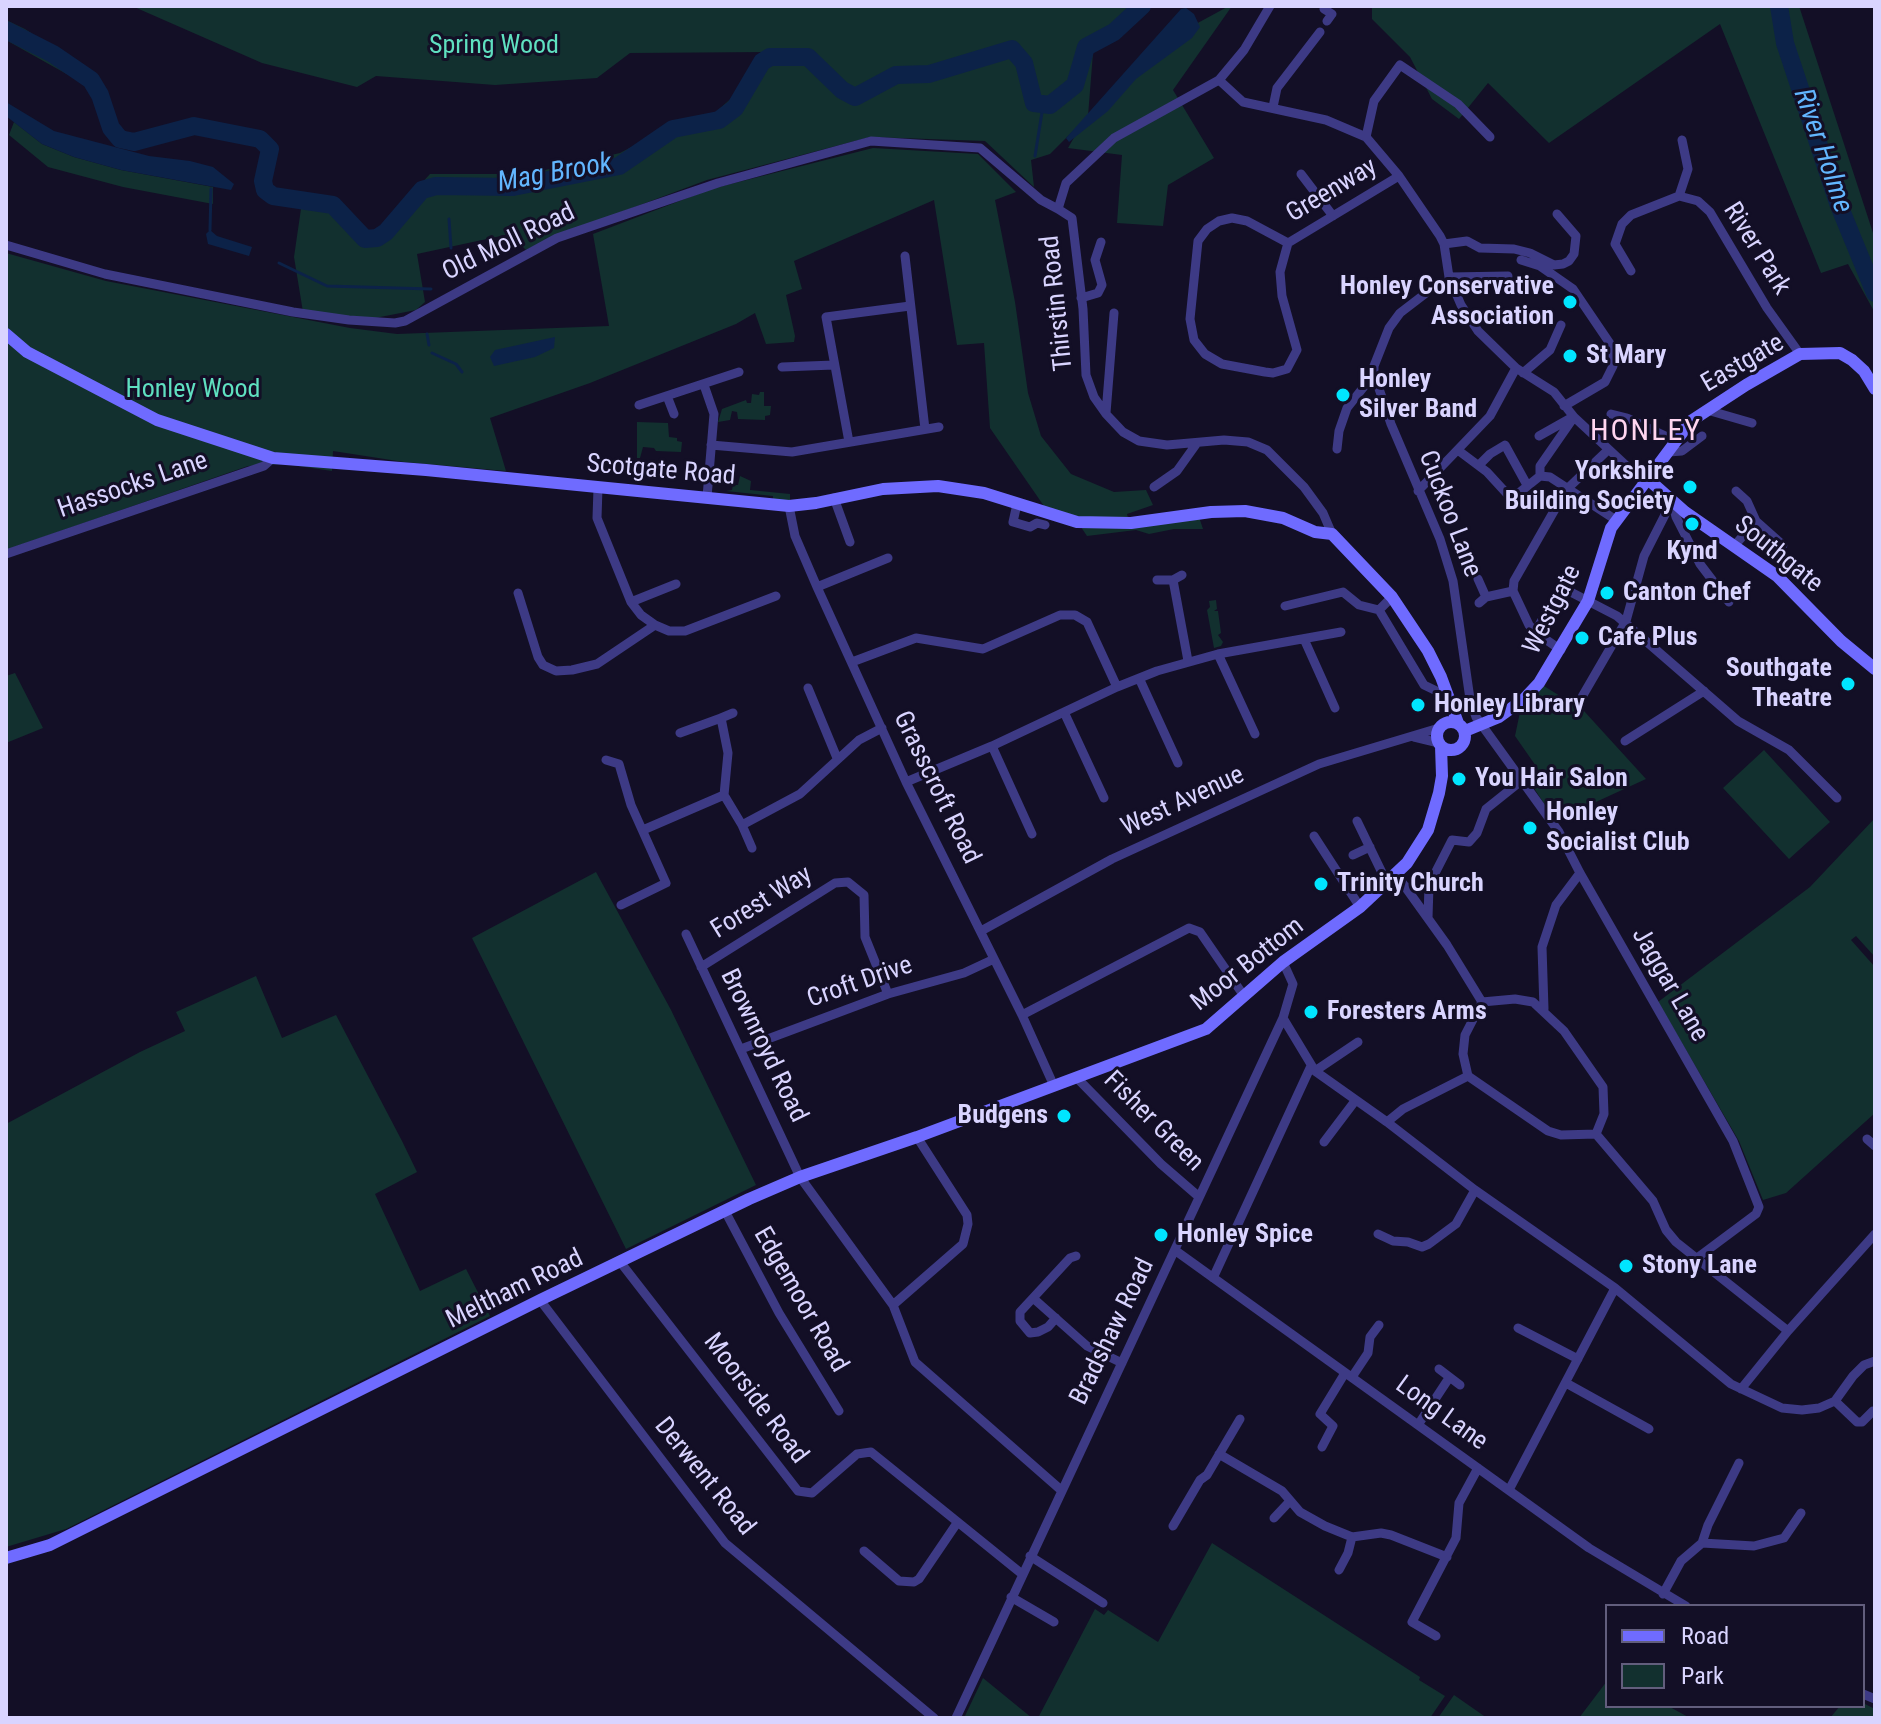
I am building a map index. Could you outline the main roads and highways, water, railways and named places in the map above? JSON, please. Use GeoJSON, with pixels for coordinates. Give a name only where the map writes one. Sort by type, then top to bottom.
{"type":"FeatureCollection","features":[{"type":"Feature","properties":{"kind":"water"},"geometry":{"type":"Polygon","coordinates":[[[1186,8],[1194,14],[1200,27],[1192,38],[1136,79],[1108,111],[1069,142],[1066,138],[1181,9],[1186,8]]]}},
{"type":"Feature","properties":{"kind":"water"},"geometry":{"type":"Polygon","coordinates":[[[6,102],[54,131],[149,156],[213,167],[234,184],[231,190],[121,170],[74,157],[42,144],[6,116],[6,102]]]}},
{"type":"Feature","properties":{"kind":"water"},"geometry":{"type":"Polygon","coordinates":[[[210,230],[217,236],[252,247],[249,256],[208,244],[206,234],[210,230]]]}},
{"type":"Feature","properties":{"kind":"water"},"geometry":{"type":"Polygon","coordinates":[[[555,337],[554,348],[535,357],[494,366],[490,357],[495,350],[555,337]]]}},
{"type":"Feature","properties":{"kind":"waterway","name":"Mag Brook"},"geometry":{"type":"LineString","coordinates":[[6,30],[53,54],[91,80],[100,95],[111,128],[120,139],[134,142],[194,126],[260,139],[270,149],[263,181],[265,190],[273,196],[333,205],[365,239],[377,238],[386,232],[422,190],[436,186],[513,187],[619,166],[673,129],[719,120],[735,108],[762,62],[770,57],[808,57],[842,90],[855,97],[896,75],[929,74],[1012,49],[1024,63],[1034,103],[1050,105],[1075,85],[1086,47],[1114,32],[1142,6]]}},
{"type":"Feature","properties":{"kind":"waterway","name":"River Holme"},"geometry":{"type":"LineString","coordinates":[[1779,6],[1785,43],[1838,203],[1875,293]]}},
{"type":"Feature","properties":{"kind":"waterway"},"geometry":{"type":"LineString","coordinates":[[1035,156],[1043,106]]}},
{"type":"Feature","properties":{"kind":"waterway"},"geometry":{"type":"LineString","coordinates":[[210,230],[211,189]]}},
{"type":"Feature","properties":{"kind":"waterway"},"geometry":{"type":"LineString","coordinates":[[449,219],[451,248]]}},
{"type":"Feature","properties":{"kind":"waterway"},"geometry":{"type":"LineString","coordinates":[[279,263],[327,286],[431,289]]}},
{"type":"Feature","properties":{"kind":"waterway"},"geometry":{"type":"LineString","coordinates":[[427,334],[429,345]]}},
{"type":"Feature","properties":{"kind":"waterway"},"geometry":{"type":"LineString","coordinates":[[432,353],[456,364],[462,372]]}},
{"type":"Feature","properties":{"kind":"place","name":"Honley Conservative Association"},"geometry":{"type":"Point","coordinates":[1570,302]}},
{"type":"Feature","properties":{"kind":"place","name":"St Mary"},"geometry":{"type":"Point","coordinates":[1570,356]}},
{"type":"Feature","properties":{"kind":"place","name":"Honley Silver Band"},"geometry":{"type":"Point","coordinates":[1343,395]}},
{"type":"Feature","properties":{"kind":"place","name":"Yorkshire Building Society"},"geometry":{"type":"Point","coordinates":[1690,487]}},
{"type":"Feature","properties":{"kind":"place","name":"Kynd"},"geometry":{"type":"Point","coordinates":[1692,524]}},
{"type":"Feature","properties":{"kind":"place","name":"Canton Chef"},"geometry":{"type":"Point","coordinates":[1607,593]}},
{"type":"Feature","properties":{"kind":"place","name":"Cafe Plus"},"geometry":{"type":"Point","coordinates":[1582,638]}},
{"type":"Feature","properties":{"kind":"place","name":"Southgate Theatre"},"geometry":{"type":"Point","coordinates":[1848,684]}},
{"type":"Feature","properties":{"kind":"place","name":"Honley Library"},"geometry":{"type":"Point","coordinates":[1418,705]}},
{"type":"Feature","properties":{"kind":"place","name":"You Hair Salon"},"geometry":{"type":"Point","coordinates":[1459,779]}},
{"type":"Feature","properties":{"kind":"place","name":"Honley Socialist Club"},"geometry":{"type":"Point","coordinates":[1530,828]}},
{"type":"Feature","properties":{"kind":"place","name":"Trinity Church"},"geometry":{"type":"Point","coordinates":[1321,884]}},
{"type":"Feature","properties":{"kind":"place","name":"Foresters Arms"},"geometry":{"type":"Point","coordinates":[1311,1012]}},
{"type":"Feature","properties":{"kind":"place","name":"Budgens"},"geometry":{"type":"Point","coordinates":[1064,1116]}},
{"type":"Feature","properties":{"kind":"place","name":"Honley Spice"},"geometry":{"type":"Point","coordinates":[1161,1235]}},
{"type":"Feature","properties":{"kind":"place","name":"Stony Lane"},"geometry":{"type":"Point","coordinates":[1626,1266]}},
{"type":"Feature","properties":{"kind":"district","name":"HONLEY"},"geometry":{"type":"Point","coordinates":[1646,432]}},
{"type":"Feature","properties":{"kind":"park label","name":"Spring Wood"},"geometry":{"type":"Point","coordinates":[494,46]}},
{"type":"Feature","properties":{"kind":"park label","name":"Honley Wood"},"geometry":{"type":"Point","coordinates":[193,390]}}]}
